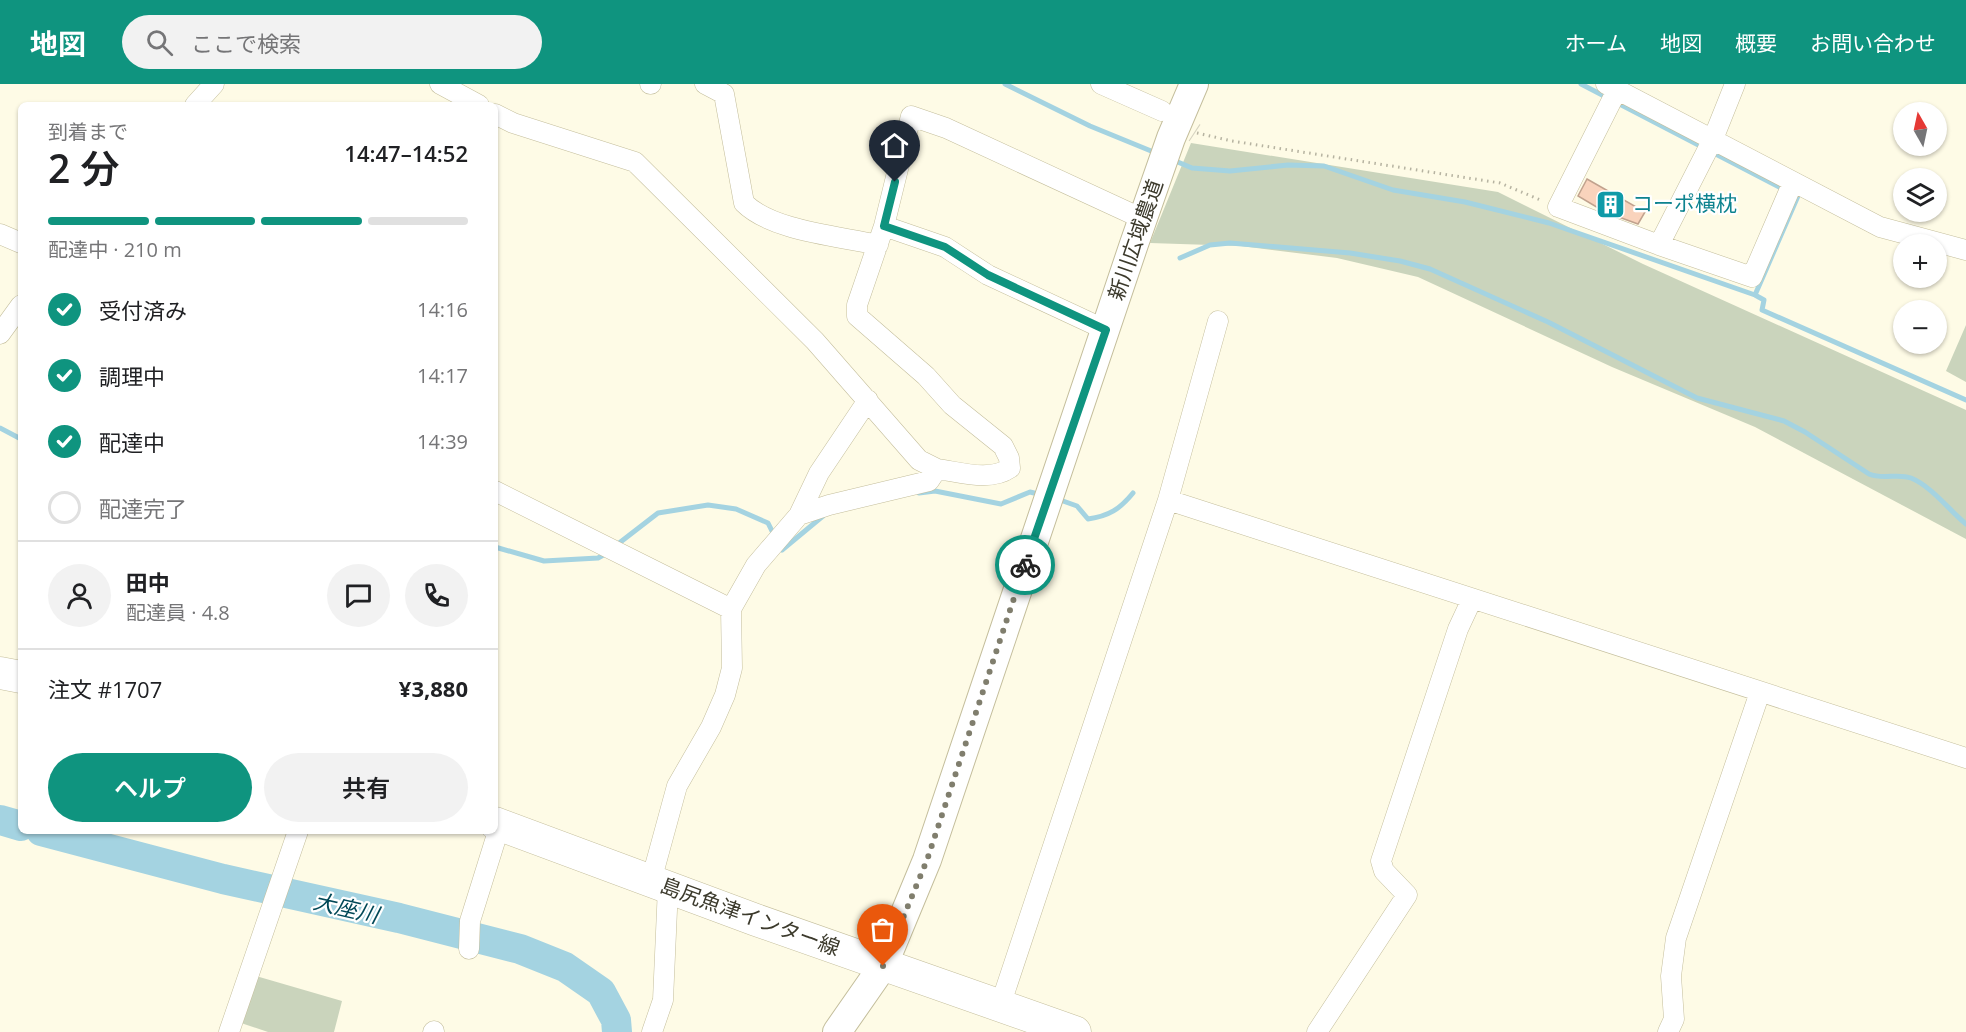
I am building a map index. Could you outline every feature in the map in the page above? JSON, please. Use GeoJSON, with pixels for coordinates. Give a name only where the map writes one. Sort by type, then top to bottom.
{"type":"FeatureCollection","features":[{"type":"Feature","properties":{"kind":"main road"},"geometry":{"type":"LineString","coordinates":[[0,673],[18,676]]}},
{"type":"Feature","properties":{"kind":"main road","name":"島尻魚津インター線"},"geometry":{"type":"LineString","coordinates":[[498,824],[883,966],[1000,1006],[1060,1030]]}},
{"type":"Feature","properties":{"kind":"street"},"geometry":{"type":"LineString","coordinates":[[198,102],[214,84]]}},
{"type":"Feature","properties":{"kind":"street"},"geometry":{"type":"LineString","coordinates":[[440,84],[473,102]]}},
{"type":"Feature","properties":{"kind":"street"},"geometry":{"type":"LineString","coordinates":[[705,84],[724,94],[744,203],[756,214],[781,223],[945,247],[988,275],[1106,330]]}},
{"type":"Feature","properties":{"kind":"street"},"geometry":{"type":"LineString","coordinates":[[1101,84],[1162,111]]}},
{"type":"Feature","properties":{"kind":"street","name":"新川広域農道"},"geometry":{"type":"LineString","coordinates":[[837,1032],[883,966],[927,860],[1164,157],[1194,84]]}},
{"type":"Feature","properties":{"kind":"street"},"geometry":{"type":"LineString","coordinates":[[1659,245],[1711,145],[1735,84]]}},
{"type":"Feature","properties":{"kind":"street"},"geometry":{"type":"LineString","coordinates":[[1789,190],[1752,277],[1558,207],[1612,92],[1789,190],[1880,227],[1966,250]]}},
{"type":"Feature","properties":{"kind":"street"},"geometry":{"type":"LineString","coordinates":[[498,116],[513,123],[635,162],[815,341],[919,460],[937,470],[990,476],[1001,474],[1010,468],[1009,458],[1003,446],[952,405],[926,376],[857,316],[857,305],[881,236],[911,116],[946,128],[1143,219]]}},
{"type":"Feature","properties":{"kind":"street"},"geometry":{"type":"LineString","coordinates":[[0,234],[18,242]]}},
{"type":"Feature","properties":{"kind":"street"},"geometry":{"type":"LineString","coordinates":[[0,334],[18,309]]}},
{"type":"Feature","properties":{"kind":"street"},"geometry":{"type":"LineString","coordinates":[[1000,1006],[1168,500],[1218,321]]}},
{"type":"Feature","properties":{"kind":"street"},"geometry":{"type":"LineString","coordinates":[[652,1032],[663,1000],[659,884],[677,786],[711,727],[725,695],[732,668],[731,609],[756,565],[799,515],[819,473],[868,400]]}},
{"type":"Feature","properties":{"kind":"street"},"geometry":{"type":"LineString","coordinates":[[799,515],[829,505],[929,481],[937,470]]}},
{"type":"Feature","properties":{"kind":"street"},"geometry":{"type":"LineString","coordinates":[[498,492],[731,609]]}},
{"type":"Feature","properties":{"kind":"street"},"geometry":{"type":"LineString","coordinates":[[1168,500],[1966,758]]}},
{"type":"Feature","properties":{"kind":"street"},"geometry":{"type":"LineString","coordinates":[[1317,1032],[1407,895],[1384,871],[1381,861],[1458,630],[1472,598]]}},
{"type":"Feature","properties":{"kind":"street"},"geometry":{"type":"LineString","coordinates":[[1668,1032],[1674,1019],[1671,976],[1676,938],[1760,692]]}},
{"type":"Feature","properties":{"kind":"street"},"geometry":{"type":"LineString","coordinates":[[230,1032],[297,834]]}},
{"type":"Feature","properties":{"kind":"street"},"geometry":{"type":"LineString","coordinates":[[470,949],[470,921],[494,834]]}},
{"type":"Feature","properties":{"kind":"path"},"geometry":{"type":"LineString","coordinates":[[1195,133],[1232,141],[1500,183],[1558,207]]}},
{"type":"Feature","properties":{"kind":"green space"},"geometry":{"type":"Polygon","coordinates":[[[1191,143],[1498,192],[1643,264],[1966,410],[1966,539],[1755,427],[1612,367],[1418,277],[1337,258],[1241,246],[1150,243],[1191,143]]]}},
{"type":"Feature","properties":{"kind":"green space"},"geometry":{"type":"Polygon","coordinates":[[[1966,325],[1966,382],[1946,371],[1966,325]]]}},
{"type":"Feature","properties":{"kind":"green space"},"geometry":{"type":"Polygon","coordinates":[[[256,976],[342,1001],[334,1032],[268,1032],[241,1023],[256,976]]]}},
{"type":"Feature","properties":{"kind":"building","name":"コーポ横枕"},"geometry":{"type":"Polygon","coordinates":[[[1587,179],[1645,212],[1638,224],[1605,212],[1578,196],[1587,179]]]}},
{"type":"Feature","properties":{"kind":"waterway"},"geometry":{"type":"LineString","coordinates":[[1005,84],[1090,126],[1156,153]]}},
{"type":"Feature","properties":{"kind":"waterway"},"geometry":{"type":"LineString","coordinates":[[1581,84],[1785,190]]}},
{"type":"Feature","properties":{"kind":"waterway"},"geometry":{"type":"LineString","coordinates":[[1173,160],[1192,168],[1230,171],[1288,165],[1324,166],[1393,190],[1465,202],[1549,223],[1755,295],[1764,300],[1762,310],[1966,400]]}},
{"type":"Feature","properties":{"kind":"waterway"},"geometry":{"type":"LineString","coordinates":[[1755,295],[1798,196],[1794,194]]}},
{"type":"Feature","properties":{"kind":"waterway"},"geometry":{"type":"LineString","coordinates":[[1180,258],[1210,245],[1230,243],[1350,253],[1400,261],[1430,269],[1548,322],[1697,398],[1784,421],[1869,474],[1911,478],[1933,492],[1966,524]]}},
{"type":"Feature","properties":{"kind":"waterway"},"geometry":{"type":"LineString","coordinates":[[0,428],[18,437]]}},
{"type":"Feature","properties":{"kind":"waterway"},"geometry":{"type":"LineString","coordinates":[[919,493],[935,491],[1001,504],[1030,492],[1034,493]]}},
{"type":"Feature","properties":{"kind":"waterway"},"geometry":{"type":"LineString","coordinates":[[1063,501],[1077,506],[1088,519],[1114,511],[1133,493]]}},
{"type":"Feature","properties":{"kind":"waterway"},"geometry":{"type":"LineString","coordinates":[[614,547],[658,513],[708,505],[736,509],[768,523],[775,537]]}},
{"type":"Feature","properties":{"kind":"waterway"},"geometry":{"type":"LineString","coordinates":[[779,545],[782,550],[823,516]]}},
{"type":"Feature","properties":{"kind":"waterway"},"geometry":{"type":"LineString","coordinates":[[498,548],[544,561],[598,558],[607,553]]}},
{"type":"Feature","properties":{"kind":"waterway","name":"大座川"},"geometry":{"type":"LineString","coordinates":[[0,820],[18,825]]}},
{"type":"Feature","properties":{"kind":"waterway","name":"大座川"},"geometry":{"type":"LineString","coordinates":[[52,834],[223,879],[399,918],[520,949],[565,967],[601,992],[616,1020],[617,1032]]}},
{"type":"Feature","properties":{"kind":"tunnel"},"geometry":{"type":"LineString","coordinates":[[1169,116],[1195,133]]}},
{"type":"Feature","properties":{"kind":"way so far"},"geometry":{"type":"LineString","coordinates":[[883,966],[927,860],[1025,565]]}},
{"type":"Feature","properties":{"kind":"place","name":"コーポ横枕"},"geometry":{"type":"Point","coordinates":[1611,204]}},
{"type":"Feature","properties":{"kind":"route"},"geometry":{"type":"LineString","coordinates":[[895,182],[884,226],[945,247],[988,275],[1106,330],[1025,565]]}}]}
